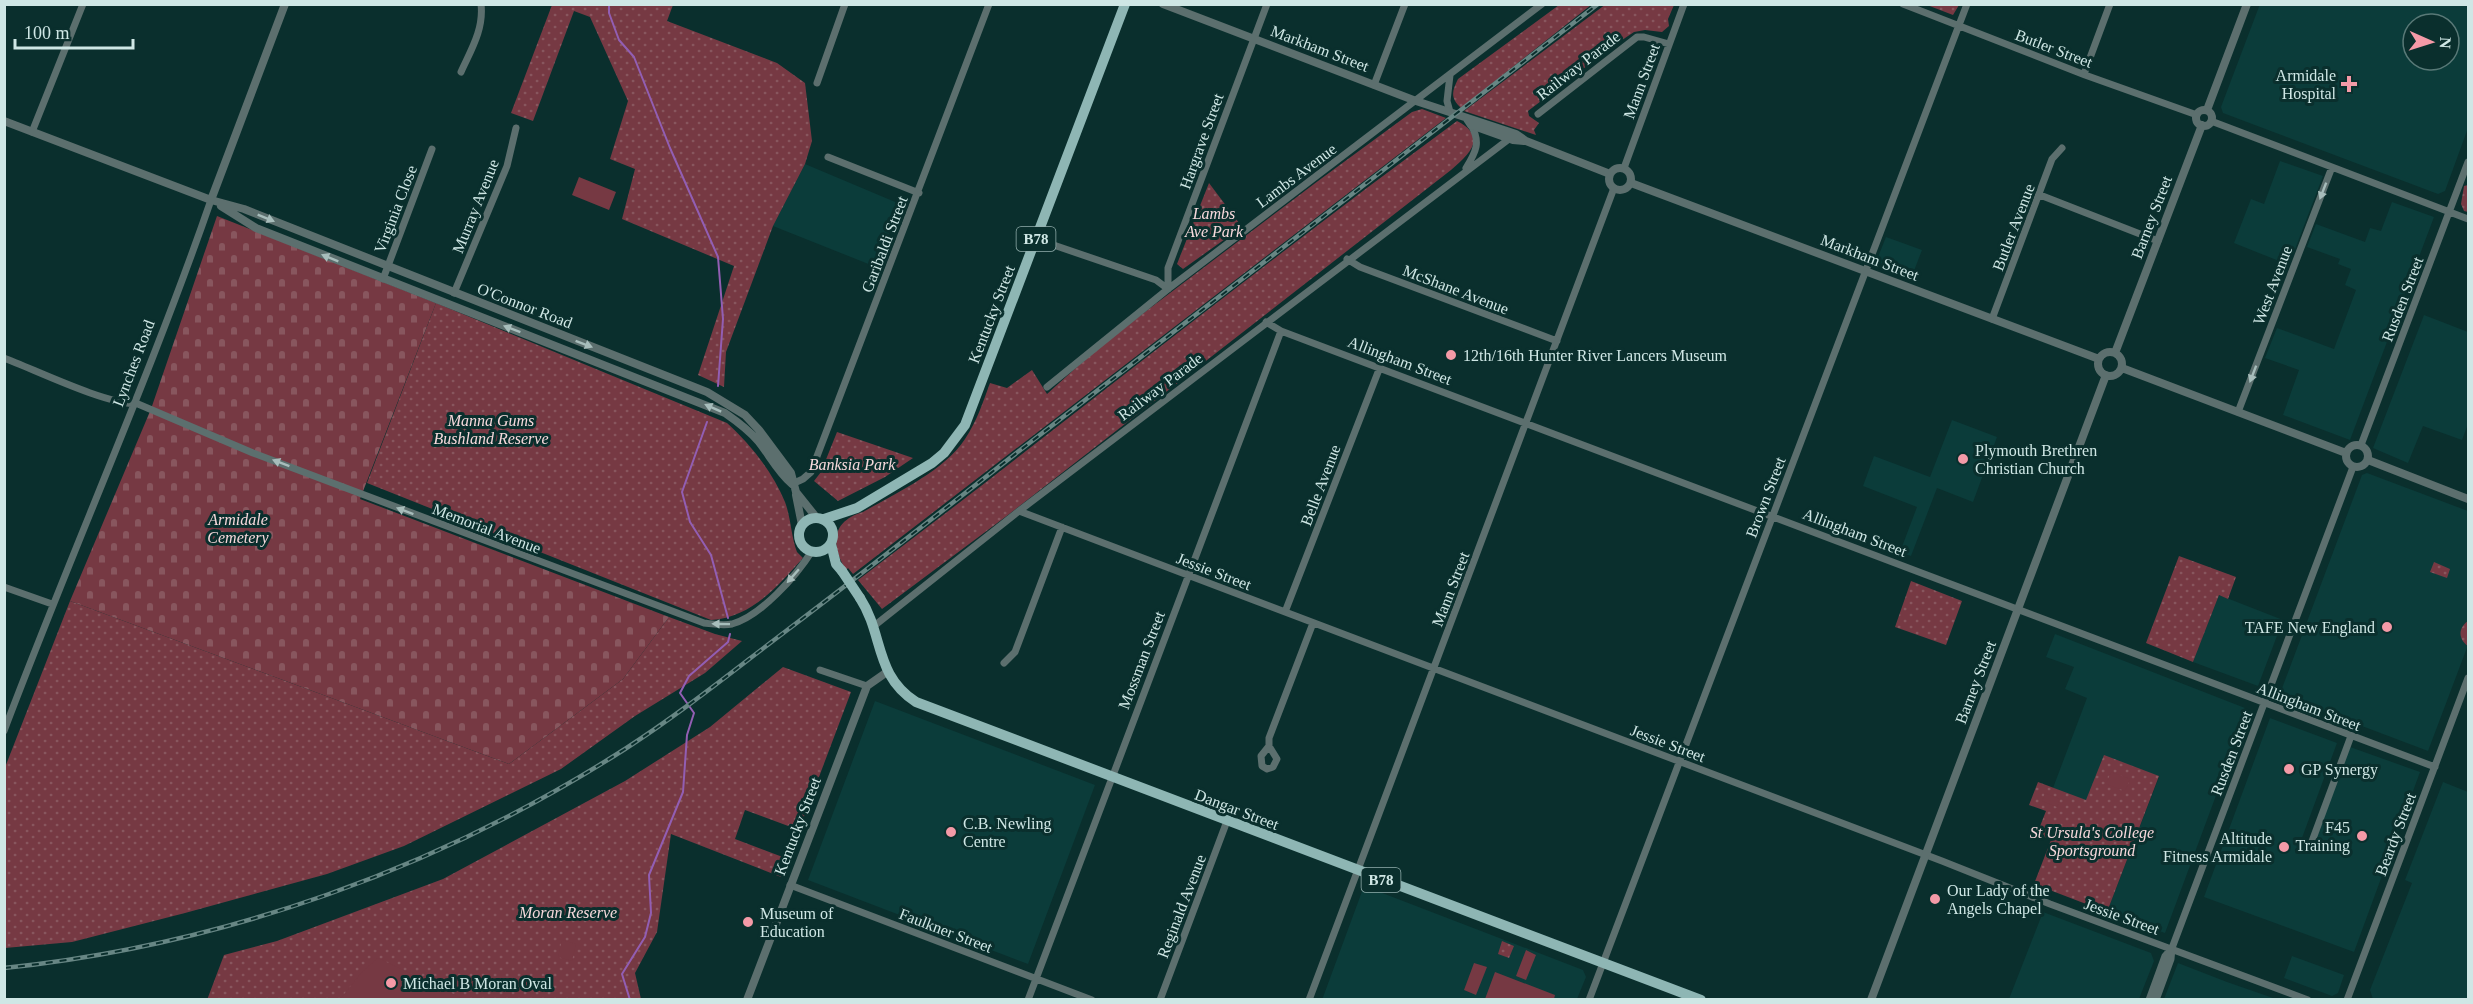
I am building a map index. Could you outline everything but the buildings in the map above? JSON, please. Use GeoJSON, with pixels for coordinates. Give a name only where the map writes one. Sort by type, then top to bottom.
{"type":"FeatureCollection","features":[{"type":"Feature","properties":{"kind":"main road","name":"Kentucky Street"},"geometry":{"type":"LineString","coordinates":[[820,518],[845,514],[932,463],[955,440],[965,425],[1125,4]]}},
{"type":"Feature","properties":{"kind":"main road","name":"Kentucky Street"},"geometry":{"type":"LineString","coordinates":[[833,531],[845,514]]}},
{"type":"Feature","properties":{"kind":"main road","name":"B78"},"geometry":{"type":"LineString","coordinates":[[802,525],[810,518],[820,518]]}},
{"type":"Feature","properties":{"kind":"main road"},"geometry":{"type":"LineString","coordinates":[[820,518],[833,531]]}},
{"type":"Feature","properties":{"kind":"main road"},"geometry":{"type":"LineString","coordinates":[[802,525],[800,541],[814,552],[822,551],[831,544]]}},
{"type":"Feature","properties":{"kind":"main road","name":"B78"},"geometry":{"type":"LineString","coordinates":[[831,544],[833,531]]}},
{"type":"Feature","properties":{"kind":"main road","name":"Dangar Street"},"geometry":{"type":"LineString","coordinates":[[831,544],[839,567],[860,598],[874,626],[887,672],[898,687],[916,702],[1357,871],[1701,999]]}},
{"type":"Feature","properties":{"kind":"main road","name":"Dangar Street"},"geometry":{"type":"LineString","coordinates":[[814,552],[839,567]]}},
{"type":"Feature","properties":{"kind":"street"},"geometry":{"type":"LineString","coordinates":[[32,132],[83,4]]}},
{"type":"Feature","properties":{"kind":"street","name":"Lynches Road"},"geometry":{"type":"LineString","coordinates":[[4,731],[52,604],[134,404],[285,4]]}},
{"type":"Feature","properties":{"kind":"street"},"geometry":{"type":"LineString","coordinates":[[461,72],[478,34],[482,15],[481,4]]}},
{"type":"Feature","properties":{"kind":"street"},"geometry":{"type":"LineString","coordinates":[[817,83],[845,4]]}},
{"type":"Feature","properties":{"kind":"street","name":"Garibaldi Street"},"geometry":{"type":"LineString","coordinates":[[794,488],[811,472],[989,4]]}},
{"type":"Feature","properties":{"kind":"street","name":"Markham Street"},"geometry":{"type":"LineString","coordinates":[[1163,4],[1450,112],[1509,139],[1526,141]]}},
{"type":"Feature","properties":{"kind":"street","name":"Hargrave Street"},"geometry":{"type":"LineString","coordinates":[[1168,289],[1168,268],[1267,4]]}},
{"type":"Feature","properties":{"kind":"street"},"geometry":{"type":"LineString","coordinates":[[1374,85],[1405,4]]}},
{"type":"Feature","properties":{"kind":"street","name":"Lambs Avenue"},"geometry":{"type":"LineString","coordinates":[[1047,387],[1168,289],[1542,4]]}},
{"type":"Feature","properties":{"kind":"street","name":"Mann Street"},"geometry":{"type":"LineString","coordinates":[[1623,168],[1684,4]]}},
{"type":"Feature","properties":{"kind":"street","name":"Butler Street"},"geometry":{"type":"LineString","coordinates":[[1903,4],[2197,115]]}},
{"type":"Feature","properties":{"kind":"street","name":"Brown Street"},"geometry":{"type":"LineString","coordinates":[[1589,999],[1967,4]]}},
{"type":"Feature","properties":{"kind":"street"},"geometry":{"type":"LineString","coordinates":[[2084,74],[2110,4]]}},
{"type":"Feature","properties":{"kind":"street"},"geometry":{"type":"LineString","coordinates":[[2207,110],[2247,4]]}},
{"type":"Feature","properties":{"kind":"street","name":"Railway Parade"},"geometry":{"type":"LineString","coordinates":[[1538,114],[1637,37],[1669,44]]}},
{"type":"Feature","properties":{"kind":"street"},"geometry":{"type":"LineString","coordinates":[[1450,75],[1448,101],[1450,112]]}},
{"type":"Feature","properties":{"kind":"street"},"geometry":{"type":"LineString","coordinates":[[2207,110],[2197,115],[2197,122],[2202,125],[2211,121],[2469,219]]}},
{"type":"Feature","properties":{"kind":"street"},"geometry":{"type":"LineString","coordinates":[[2207,110],[2212,117],[2211,121]]}},
{"type":"Feature","properties":{"kind":"street","name":"Markham Street"},"geometry":{"type":"LineString","coordinates":[[1469,122],[1475,119],[1516,134],[1526,141],[1610,174]]}},
{"type":"Feature","properties":{"kind":"street","name":"O'Connor Road"},"geometry":{"type":"LineString","coordinates":[[4,121],[211,200],[244,209],[707,392],[745,415],[791,473],[802,525]]}},
{"type":"Feature","properties":{"kind":"street","name":"Railway Parade"},"geometry":{"type":"LineString","coordinates":[[1465,170],[1478,146],[1476,135],[1469,122]]}},
{"type":"Feature","properties":{"kind":"street","name":"Barney Street"},"geometry":{"type":"LineString","coordinates":[[2115,352],[2202,125]]}},
{"type":"Feature","properties":{"kind":"street","name":"Murray Avenue"},"geometry":{"type":"LineString","coordinates":[[454,293],[507,166],[516,128]]}},
{"type":"Feature","properties":{"kind":"street","name":"Railway Parade"},"geometry":{"type":"LineString","coordinates":[[874,626],[1019,511],[1465,170],[1509,139]]}},
{"type":"Feature","properties":{"kind":"street","name":"Butler Avenue"},"geometry":{"type":"LineString","coordinates":[[1992,318],[2052,159],[2062,148]]}},
{"type":"Feature","properties":{"kind":"street","name":"Virginia Close"},"geometry":{"type":"LineString","coordinates":[[383,279],[432,149]]}},
{"type":"Feature","properties":{"kind":"street"},"geometry":{"type":"LineString","coordinates":[[828,157],[919,193]]}},
{"type":"Feature","properties":{"kind":"street","name":"Rusden Street"},"geometry":{"type":"LineString","coordinates":[[2361,445],[2469,162]]}},
{"type":"Feature","properties":{"kind":"street","name":"West Avenue"},"geometry":{"type":"LineString","coordinates":[[2238,412],[2332,167]]}},
{"type":"Feature","properties":{"kind":"street"},"geometry":{"type":"LineString","coordinates":[[1617,168],[1623,168],[1630,172],[1631,183],[1623,190],[1614,189],[1609,182],[1610,174],[1617,168]]}},
{"type":"Feature","properties":{"kind":"street","name":"Markham Street"},"geometry":{"type":"LineString","coordinates":[[1631,183],[2099,359]]}},
{"type":"Feature","properties":{"kind":"street","name":"Mann Street"},"geometry":{"type":"LineString","coordinates":[[1309,999],[1614,189]]}},
{"type":"Feature","properties":{"kind":"street"},"geometry":{"type":"LineString","coordinates":[[2040,195],[2157,241]]}},
{"type":"Feature","properties":{"kind":"street","name":"O'Connor Road"},"geometry":{"type":"LineString","coordinates":[[211,200],[256,228],[725,413],[759,442],[783,477],[820,518]]}},
{"type":"Feature","properties":{"kind":"street"},"geometry":{"type":"LineString","coordinates":[[1036,238],[1156,280],[1168,289]]}},
{"type":"Feature","properties":{"kind":"street","name":"McShane Avenue"},"geometry":{"type":"LineString","coordinates":[[1347,260],[1360,267],[1557,341]]}},
{"type":"Feature","properties":{"kind":"street","name":"Allingham Street"},"geometry":{"type":"LineString","coordinates":[[1266,322],[1281,331],[2435,767]]}},
{"type":"Feature","properties":{"kind":"street","name":"Mossman Street"},"geometry":{"type":"LineString","coordinates":[[1028,999],[1281,331]]}},
{"type":"Feature","properties":{"kind":"street"},"geometry":{"type":"LineString","coordinates":[[2105,352],[2115,352],[2121,359],[2122,368],[2115,375],[2106,375],[2099,369],[2099,359],[2105,352]]}},
{"type":"Feature","properties":{"kind":"street","name":"Memorial Avenue"},"geometry":{"type":"LineString","coordinates":[[4,357],[102,396],[134,404],[278,462],[704,623],[729,625],[742,621],[771,599],[814,552]]}},
{"type":"Feature","properties":{"kind":"street","name":"Belle Avenue"},"geometry":{"type":"LineString","coordinates":[[1285,612],[1380,367]]}},
{"type":"Feature","properties":{"kind":"street"},"geometry":{"type":"LineString","coordinates":[[2122,368],[2346,453]]}},
{"type":"Feature","properties":{"kind":"street","name":"Barney Street"},"geometry":{"type":"LineString","coordinates":[[1871,999],[2106,375]]}},
{"type":"Feature","properties":{"kind":"street"},"geometry":{"type":"LineString","coordinates":[[2361,445],[2368,452],[2367,460],[2360,467],[2353,467],[2346,462],[2346,453],[2352,446],[2361,445]]}},
{"type":"Feature","properties":{"kind":"street"},"geometry":{"type":"LineString","coordinates":[[2367,460],[2469,499]]}},
{"type":"Feature","properties":{"kind":"street","name":"Rusden Street"},"geometry":{"type":"LineString","coordinates":[[2156,999],[2171,958],[2172,948],[2353,467]]}},
{"type":"Feature","properties":{"kind":"street","name":"Jessie Street"},"geometry":{"type":"LineString","coordinates":[[1019,511],[2050,904],[2308,999]]}},
{"type":"Feature","properties":{"kind":"street"},"geometry":{"type":"LineString","coordinates":[[1004,663],[1015,651],[1062,527]]}},
{"type":"Feature","properties":{"kind":"street"},"geometry":{"type":"LineString","coordinates":[[4,586],[52,604]]}},
{"type":"Feature","properties":{"kind":"street"},"geometry":{"type":"LineString","coordinates":[[1269,746],[1269,738],[1313,623]]}},
{"type":"Feature","properties":{"kind":"street"},"geometry":{"type":"LineString","coordinates":[[820,670],[867,686],[887,672]]}},
{"type":"Feature","properties":{"kind":"street","name":"Beardy Street"},"geometry":{"type":"LineString","coordinates":[[2347,999],[2469,678]]}},
{"type":"Feature","properties":{"kind":"street","name":"Kentucky Street"},"geometry":{"type":"LineString","coordinates":[[747,999],[867,686]]}},
{"type":"Feature","properties":{"kind":"street"},"geometry":{"type":"LineString","coordinates":[[2311,844],[2351,736]]}},
{"type":"Feature","properties":{"kind":"street","name":"Reginald Avenue"},"geometry":{"type":"LineString","coordinates":[[1160,999],[1227,821]]}},
{"type":"Feature","properties":{"kind":"street","name":"Faulkner Street"},"geometry":{"type":"LineString","coordinates":[[790,885],[1092,999]]}},
{"type":"Feature","properties":{"kind":"street","name":"Rusden Street"},"geometry":{"type":"LineString","coordinates":[[2149,999],[2165,956],[2172,948]]}},
{"type":"Feature","properties":{"kind":"shaded area","name":"Armidale Hospital"},"geometry":{"type":"Polygon","coordinates":[[[2260,4],[2468,5],[2468,128],[2445,191],[2438,194],[2223,113],[2221,107],[2260,4]]]}},
{"type":"Feature","properties":{"kind":"shaded area"},"geometry":{"type":"Polygon","coordinates":[[[2280,161],[2323,176],[2289,265],[2234,243],[2251,199],[2264,204],[2280,161]]]}},
{"type":"Feature","properties":{"kind":"shaded area"},"geometry":{"type":"Polygon","coordinates":[[[805,164],[900,204],[876,267],[773,226],[805,164]]]}},
{"type":"Feature","properties":{"kind":"shaded area"},"geometry":{"type":"Polygon","coordinates":[[[2392,202],[2434,217],[2350,440],[2283,415],[2299,370],[2265,358],[2277,328],[2334,349],[2356,290],[2345,285],[2351,269],[2338,264],[2340,259],[2307,247],[2316,224],[2365,242],[2370,228],[2381,231],[2392,202]]]}},
{"type":"Feature","properties":{"kind":"shaded area"},"geometry":{"type":"Polygon","coordinates":[[[1886,237],[1922,250],[1912,276],[1876,262],[1886,237]]]}},
{"type":"Feature","properties":{"kind":"shaded area"},"geometry":{"type":"Polygon","coordinates":[[[2424,315],[2468,332],[2468,424],[2462,440],[2423,426],[2408,463],[2373,448],[2424,315]]]}},
{"type":"Feature","properties":{"kind":"shaded area"},"geometry":{"type":"Polygon","coordinates":[[[1952,420],[1997,437],[1973,502],[1937,488],[1911,556],[1900,552],[1917,507],[1863,486],[1874,456],[1930,477],[1952,420]]]}},
{"type":"Feature","properties":{"kind":"shaded area","name":"TAFE New England"},"geometry":{"type":"Polygon","coordinates":[[[2367,473],[2468,511],[2468,645],[2428,751],[2283,696],[2281,691],[2362,475],[2367,473]]]}},
{"type":"Feature","properties":{"kind":"shaded area"},"geometry":{"type":"Polygon","coordinates":[[[2219,595],[2283,620],[2258,686],[2193,662],[2219,595]]]}},
{"type":"Feature","properties":{"kind":"shaded area"},"geometry":{"type":"Polygon","coordinates":[[[2055,634],[2245,708],[2247,712],[2165,933],[2107,912],[2159,777],[2086,801],[2053,788],[2087,698],[2065,689],[2074,667],[2046,657],[2055,634]]]}},
{"type":"Feature","properties":{"kind":"shaded area","name":"C.B. Newling Centre"},"geometry":{"type":"Polygon","coordinates":[[[875,701],[1095,785],[1028,964],[808,880],[875,701]]]}},
{"type":"Feature","properties":{"kind":"shaded area"},"geometry":{"type":"Polygon","coordinates":[[[2270,718],[2337,743],[2299,846],[2312,850],[2350,747],[2420,772],[2354,952],[2204,897],[2270,718]]]}},
{"type":"Feature","properties":{"kind":"shaded area"},"geometry":{"type":"Polygon","coordinates":[[[2443,782],[2468,792],[2468,999],[2373,999],[2370,990],[2412,883],[2405,880],[2443,782]]]}},
{"type":"Feature","properties":{"kind":"shaded area"},"geometry":{"type":"Polygon","coordinates":[[[1364,886],[1583,970],[1586,977],[1577,999],[1322,1000],[1364,886]]]}},
{"type":"Feature","properties":{"kind":"shaded area"},"geometry":{"type":"Polygon","coordinates":[[[2043,912],[2151,953],[2154,961],[2139,999],[2009,999],[2043,912]]]}},
{"type":"Feature","properties":{"kind":"shaded area"},"geometry":{"type":"Polygon","coordinates":[[[2292,956],[2344,975],[2338,993],[2332,996],[2284,978],[2292,956]]]}},
{"type":"Feature","properties":{"kind":"shaded area"},"geometry":{"type":"Polygon","coordinates":[[[2178,963],[2227,982],[2276,999],[2164,999],[2178,963]]]}},
{"type":"Feature","properties":{"kind":"green space"},"geometry":{"type":"Polygon","coordinates":[[[1606,4],[1674,5],[1668,19],[1669,26],[1662,32],[1645,30],[1634,32],[1528,111],[1529,116],[1539,123],[1534,130],[1536,135],[1464,111],[1606,4]]]}},
{"type":"Feature","properties":{"kind":"green space"},"geometry":{"type":"Polygon","coordinates":[[[552,5],[673,5],[667,21],[777,63],[805,83],[812,141],[805,164],[773,226],[726,352],[724,387],[698,375],[734,266],[622,219],[635,169],[610,159],[628,101],[590,17],[574,11],[533,121],[511,113],[552,5]]]}},
{"type":"Feature","properties":{"kind":"green space"},"geometry":{"type":"Polygon","coordinates":[[[1559,5],[1591,5],[1461,108],[1453,94],[1458,79],[1559,5]]]}},
{"type":"Feature","properties":{"kind":"green space"},"geometry":{"type":"Polygon","coordinates":[[[1927,5],[1959,5],[1953,15],[1927,5]]]}},
{"type":"Feature","properties":{"kind":"green space"},"geometry":{"type":"Polygon","coordinates":[[[1422,109],[1446,118],[853,574],[848,568],[846,570],[836,543],[840,527],[853,516],[932,471],[956,451],[969,432],[990,383],[1007,388],[1032,370],[1047,394],[1100,346],[1318,181],[1412,112],[1422,109]]]}},
{"type":"Feature","properties":{"kind":"green space"},"geometry":{"type":"Polygon","coordinates":[[[1457,121],[1472,133],[1474,139],[1473,146],[1458,164],[1008,515],[882,609],[858,580],[1306,234],[1457,121]]]}},
{"type":"Feature","properties":{"kind":"green space"},"geometry":{"type":"Polygon","coordinates":[[[579,177],[616,192],[609,210],[572,195],[579,177]]]}},
{"type":"Feature","properties":{"kind":"green space","name":"Lambs Ave Park"},"geometry":{"type":"Polygon","coordinates":[[[1209,183],[1242,227],[1183,269],[1177,264],[1209,183]]]}},
{"type":"Feature","properties":{"kind":"green space"},"geometry":{"type":"Polygon","coordinates":[[[2468,185],[2468,212],[2464,211],[2461,204],[2464,186],[2468,185]]]}},
{"type":"Feature","properties":{"kind":"green space","name":"Armidale Cemetery"},"geometry":{"type":"Polygon","coordinates":[[[217,216],[436,303],[360,499],[669,617],[623,679],[509,764],[70,601],[151,409],[217,216]]]}},
{"type":"Feature","properties":{"kind":"green space","name":"Manna Gums Bushland Reserve"},"geometry":{"type":"Polygon","coordinates":[[[436,303],[727,423],[752,449],[774,480],[787,508],[797,552],[803,558],[763,599],[739,613],[711,620],[367,483],[436,303]]]}},
{"type":"Feature","properties":{"kind":"green space","name":"Banksia Park"},"geometry":{"type":"Polygon","coordinates":[[[837,432],[913,458],[885,477],[838,501],[814,481],[821,472],[837,432]]]}},
{"type":"Feature","properties":{"kind":"green space"},"geometry":{"type":"Polygon","coordinates":[[[2179,556],[2236,577],[2228,599],[2219,595],[2193,662],[2146,643],[2179,556]]]}},
{"type":"Feature","properties":{"kind":"green space"},"geometry":{"type":"Polygon","coordinates":[[[2434,562],[2450,569],[2447,578],[2430,572],[2434,562]]]}},
{"type":"Feature","properties":{"kind":"green space"},"geometry":{"type":"Polygon","coordinates":[[[1911,581],[1962,601],[1946,645],[1895,627],[1911,581]]]}},
{"type":"Feature","properties":{"kind":"green space"},"geometry":{"type":"Polygon","coordinates":[[[70,601],[509,764],[623,679],[669,617],[742,641],[705,673],[635,716],[561,769],[404,846],[327,874],[72,942],[5,948],[4,770],[70,601]]]}},
{"type":"Feature","properties":{"kind":"green space"},"geometry":{"type":"Polygon","coordinates":[[[2468,621],[2468,646],[2460,634],[2462,627],[2468,621]]]}},
{"type":"Feature","properties":{"kind":"green space","name":"Moran Reserve"},"geometry":{"type":"Polygon","coordinates":[[[783,667],[851,692],[799,830],[745,810],[735,839],[788,859],[781,877],[671,834],[657,932],[635,973],[641,999],[207,1000],[224,955],[277,941],[443,879],[625,781],[710,727],[783,667]]]}},
{"type":"Feature","properties":{"kind":"green space","name":"St Ursula's College Sportsground"},"geometry":{"type":"Polygon","coordinates":[[[2104,755],[2159,776],[2107,912],[2034,884],[2051,840],[2037,834],[2046,811],[2029,805],[2038,782],[2086,800],[2104,755]]]}},
{"type":"Feature","properties":{"kind":"green space"},"geometry":{"type":"Polygon","coordinates":[[[2111,772],[2130,779],[2125,791],[2106,784],[2111,772]]]}},
{"type":"Feature","properties":{"kind":"green space"},"geometry":{"type":"Polygon","coordinates":[[[2045,793],[2060,799],[2057,807],[2042,801],[2045,793]]]}},
{"type":"Feature","properties":{"kind":"green space"},"geometry":{"type":"Polygon","coordinates":[[[562,940],[576,944],[572,961],[558,957],[562,940]]]}},
{"type":"Feature","properties":{"kind":"green space"},"geometry":{"type":"Polygon","coordinates":[[[1502,941],[1514,946],[1509,958],[1498,954],[1502,941]]]}},
{"type":"Feature","properties":{"kind":"green space"},"geometry":{"type":"Polygon","coordinates":[[[1526,950],[1536,955],[1526,980],[1516,976],[1526,950]]]}},
{"type":"Feature","properties":{"kind":"green space","name":"Michael B Moran Oval"},"geometry":{"type":"Polygon","coordinates":[[[378,958],[464,999],[340,999],[363,971],[378,958]]]}},
{"type":"Feature","properties":{"kind":"green space"},"geometry":{"type":"Polygon","coordinates":[[[1474,963],[1487,967],[1476,995],[1464,990],[1474,963]]]}},
{"type":"Feature","properties":{"kind":"green space"},"geometry":{"type":"Polygon","coordinates":[[[1495,972],[1555,995],[1554,999],[1485,999],[1495,972]]]}},
{"type":"Feature","properties":{"kind":"waterway"},"geometry":{"type":"LineString","coordinates":[[609,4],[609,13],[619,40],[634,57],[670,148],[718,257],[723,319],[718,386]]}},
{"type":"Feature","properties":{"kind":"waterway"},"geometry":{"type":"LineString","coordinates":[[707,422],[682,492],[690,522],[711,555],[728,618]]}},
{"type":"Feature","properties":{"kind":"waterway"},"geometry":{"type":"LineString","coordinates":[[630,1000],[622,974],[645,937],[651,913],[649,875],[683,792],[687,735],[694,713],[680,693],[689,676],[728,642],[730,634]]}},
{"type":"Feature","properties":{"kind":"railway"},"geometry":{"type":"LineString","coordinates":[[4,968],[87,957],[168,941],[249,920],[405,865],[481,830],[554,792],[625,749],[687,706],[1598,4]]}},
{"type":"Feature","properties":{"kind":"place","name":"Armidale Hospital"},"geometry":{"type":"Point","coordinates":[2349,84]}},
{"type":"Feature","properties":{"kind":"place","name":"12th/16th Hunter River Lancers Museum"},"geometry":{"type":"Point","coordinates":[1451,355]}},
{"type":"Feature","properties":{"kind":"place","name":"Plymouth Brethren Christian Church"},"geometry":{"type":"Point","coordinates":[1963,459]}},
{"type":"Feature","properties":{"kind":"place","name":"TAFE New England"},"geometry":{"type":"Point","coordinates":[2387,627]}},
{"type":"Feature","properties":{"kind":"place","name":"GP Synergy"},"geometry":{"type":"Point","coordinates":[2289,769]}},
{"type":"Feature","properties":{"kind":"place","name":"C.B. Newling Centre"},"geometry":{"type":"Point","coordinates":[951,832]}},
{"type":"Feature","properties":{"kind":"place","name":"F45 Training"},"geometry":{"type":"Point","coordinates":[2362,836]}},
{"type":"Feature","properties":{"kind":"place","name":"Altitude Fitness Armidale"},"geometry":{"type":"Point","coordinates":[2284,847]}},
{"type":"Feature","properties":{"kind":"place","name":"Our Lady of the Angels Chapel"},"geometry":{"type":"Point","coordinates":[1935,899]}},
{"type":"Feature","properties":{"kind":"place","name":"Museum of Education"},"geometry":{"type":"Point","coordinates":[748,922]}},
{"type":"Feature","properties":{"kind":"place","name":"Michael B Moran Oval"},"geometry":{"type":"Point","coordinates":[391,983]}}]}
